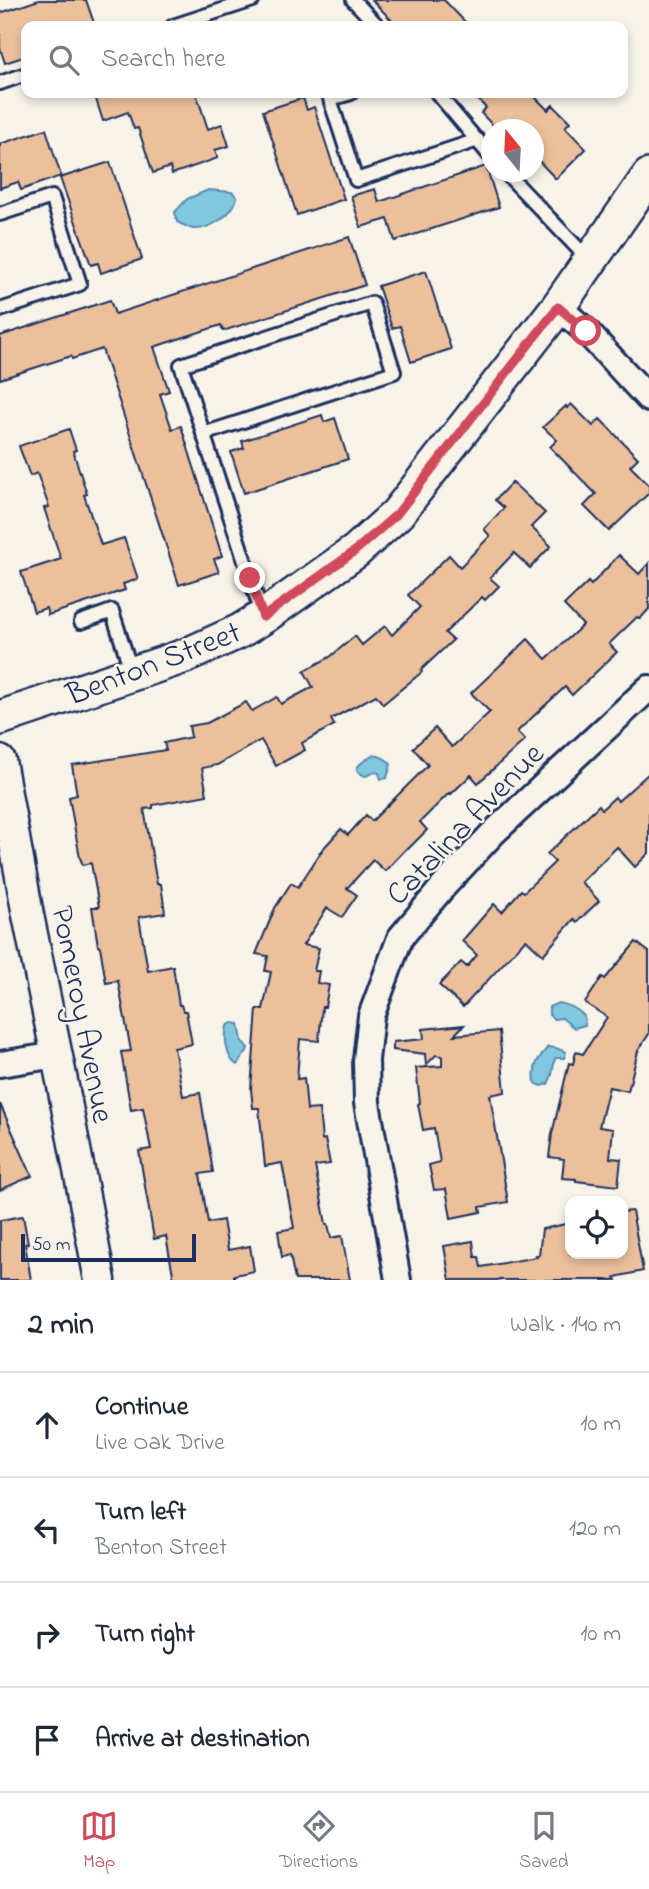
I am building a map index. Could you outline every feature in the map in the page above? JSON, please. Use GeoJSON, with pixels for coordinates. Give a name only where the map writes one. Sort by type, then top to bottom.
{"type":"FeatureCollection","features":[{"type":"Feature","properties":{"kind":"main road","name":"Benton Street"},"geometry":{"type":"LineString","coordinates":[[0,718],[133,675],[185,656],[240,631],[355,551],[397,514],[558,307],[649,176]]}},
{"type":"Feature","properties":{"kind":"street"},"geometry":{"type":"LineString","coordinates":[[558,307],[586,331],[649,399]]}},
{"type":"Feature","properties":{"kind":"street","name":"Catalina Avenue"},"geometry":{"type":"LineString","coordinates":[[398,1280],[367,1103],[366,1060],[371,1016],[400,937],[494,833],[649,688]]}},
{"type":"Feature","properties":{"kind":"street","name":"Pomeroy Avenue"},"geometry":{"type":"LineString","coordinates":[[0,761],[100,1280]]}},
{"type":"Feature","properties":{"kind":"street"},"geometry":{"type":"LineString","coordinates":[[0,1064],[57,1055]]}},
{"type":"Feature","properties":{"kind":"lane"},"geometry":{"type":"LineString","coordinates":[[188,21],[253,0]]}},
{"type":"Feature","properties":{"kind":"lane"},"geometry":{"type":"LineString","coordinates":[[354,0],[373,21]]}},
{"type":"Feature","properties":{"kind":"lane"},"geometry":{"type":"LineString","coordinates":[[0,83],[21,76]]}},
{"type":"Feature","properties":{"kind":"lane"},"geometry":{"type":"LineString","coordinates":[[334,98],[330,99],[356,180],[478,141]]}},
{"type":"Feature","properties":{"kind":"lane"},"geometry":{"type":"LineString","coordinates":[[441,98],[481,144]]}},
{"type":"Feature","properties":{"kind":"lane"},"geometry":{"type":"LineString","coordinates":[[515,182],[590,261]]}},
{"type":"Feature","properties":{"kind":"lane"},"geometry":{"type":"LineString","coordinates":[[0,214],[52,197],[80,284],[0,310]]}},
{"type":"Feature","properties":{"kind":"lane"},"geometry":{"type":"LineString","coordinates":[[203,434],[394,372],[372,303],[181,365],[203,434],[263,617]]}},
{"type":"Feature","properties":{"kind":"lane"},"geometry":{"type":"LineString","coordinates":[[81,622],[112,611],[133,675]]}},
{"type":"Feature","properties":{"kind":"water"},"geometry":{"type":"Polygon","coordinates":[[[208,190],[232,192],[237,197],[226,215],[214,224],[200,229],[177,222],[175,212],[187,199],[208,190]]]}},
{"type":"Feature","properties":{"kind":"water"},"geometry":{"type":"Polygon","coordinates":[[[373,755],[391,764],[387,778],[381,779],[379,773],[375,772],[366,776],[358,771],[359,765],[373,755]]]}},
{"type":"Feature","properties":{"kind":"water"},"geometry":{"type":"Polygon","coordinates":[[[558,1003],[581,1013],[585,1025],[574,1028],[562,1018],[554,1019],[549,1015],[549,1007],[558,1003]]]}},
{"type":"Feature","properties":{"kind":"water"},"geometry":{"type":"Polygon","coordinates":[[[232,1023],[239,1024],[242,1041],[248,1048],[237,1065],[230,1058],[226,1042],[227,1026],[232,1023]]]}},
{"type":"Feature","properties":{"kind":"water"},"geometry":{"type":"Polygon","coordinates":[[[548,1047],[566,1052],[564,1058],[555,1058],[548,1084],[542,1086],[535,1083],[535,1067],[548,1047]]]}},
{"type":"Feature","properties":{"kind":"building"},"geometry":{"type":"Polygon","coordinates":[[[39,0],[86,0],[93,21],[21,21],[21,58],[5,63],[0,48],[0,13],[39,0]]]}},
{"type":"Feature","properties":{"kind":"building"},"geometry":{"type":"Polygon","coordinates":[[[372,0],[444,0],[464,21],[392,21],[372,0]]]}},
{"type":"Feature","properties":{"kind":"building"},"geometry":{"type":"Polygon","coordinates":[[[96,98],[198,98],[208,129],[222,124],[229,146],[215,150],[218,158],[172,174],[170,167],[153,173],[138,128],[134,129],[128,112],[103,121],[96,98]]]}},
{"type":"Feature","properties":{"kind":"building"},"geometry":{"type":"Polygon","coordinates":[[[303,98],[307,110],[314,107],[344,199],[297,215],[263,111],[303,98]]]}},
{"type":"Feature","properties":{"kind":"building"},"geometry":{"type":"Polygon","coordinates":[[[477,98],[536,98],[548,110],[553,105],[570,122],[565,127],[586,149],[556,179],[544,166],[544,119],[487,119],[481,113],[486,108],[477,98]]]}},
{"type":"Feature","properties":{"kind":"building"},"geometry":{"type":"Polygon","coordinates":[[[46,129],[61,176],[21,190],[18,182],[0,188],[0,144],[46,129]]]}},
{"type":"Feature","properties":{"kind":"building"},"geometry":{"type":"Polygon","coordinates":[[[110,162],[142,259],[101,273],[98,263],[91,265],[60,178],[110,162]]]}},
{"type":"Feature","properties":{"kind":"building"},"geometry":{"type":"Polygon","coordinates":[[[481,168],[481,182],[491,182],[499,207],[395,241],[388,219],[361,227],[351,196],[375,189],[379,202],[481,168]]]}},
{"type":"Feature","properties":{"kind":"building"},"geometry":{"type":"Polygon","coordinates":[[[349,237],[365,285],[223,331],[221,325],[154,347],[169,391],[160,394],[172,429],[181,426],[222,556],[214,559],[219,572],[179,585],[102,349],[0,379],[0,336],[110,300],[115,314],[349,237]]]}},
{"type":"Feature","properties":{"kind":"building"},"geometry":{"type":"Polygon","coordinates":[[[426,271],[451,349],[411,362],[400,326],[392,328],[378,286],[426,271]]]}},
{"type":"Feature","properties":{"kind":"building"},"geometry":{"type":"Polygon","coordinates":[[[571,404],[593,426],[600,419],[638,458],[630,466],[649,485],[649,493],[609,531],[584,506],[596,494],[550,447],[557,440],[543,427],[571,404]]]}},
{"type":"Feature","properties":{"kind":"building"},"geometry":{"type":"Polygon","coordinates":[[[322,415],[324,422],[335,418],[348,459],[244,493],[231,452],[244,448],[242,441],[322,415]]]}},
{"type":"Feature","properties":{"kind":"building"},"geometry":{"type":"Polygon","coordinates":[[[69,429],[87,494],[84,495],[101,545],[124,538],[138,579],[123,584],[125,590],[48,615],[46,608],[34,612],[21,572],[61,559],[44,508],[49,507],[37,473],[30,476],[19,446],[69,429]]]}},
{"type":"Feature","properties":{"kind":"building"},"geometry":{"type":"Polygon","coordinates":[[[512,482],[545,513],[531,527],[551,546],[530,568],[514,553],[490,578],[499,586],[485,600],[482,597],[445,633],[453,640],[421,670],[422,672],[383,704],[376,695],[331,719],[334,725],[302,743],[305,750],[276,766],[261,740],[217,765],[202,768],[207,795],[144,809],[157,884],[161,884],[165,913],[139,917],[148,971],[173,966],[179,1005],[186,1011],[192,1044],[174,1048],[183,1096],[200,1093],[213,1172],[200,1174],[208,1223],[223,1220],[228,1250],[250,1246],[254,1271],[234,1275],[234,1280],[174,1280],[166,1236],[154,1239],[139,1151],[151,1149],[143,1108],[131,1110],[121,1052],[131,1051],[118,981],[106,983],[98,946],[92,907],[99,907],[91,863],[83,865],[80,858],[69,797],[77,795],[72,765],[166,750],[164,743],[191,737],[189,726],[207,723],[246,702],[252,711],[277,697],[281,704],[313,687],[304,671],[330,657],[355,636],[362,645],[385,626],[392,635],[420,607],[408,595],[449,555],[460,567],[490,536],[484,529],[504,508],[495,500],[512,482]]]}},
{"type":"Feature","properties":{"kind":"building"},"geometry":{"type":"Polygon","coordinates":[[[619,555],[639,574],[649,563],[649,609],[609,644],[617,652],[572,695],[565,687],[539,711],[517,732],[525,740],[478,783],[471,775],[450,795],[449,793],[420,822],[427,830],[385,871],[373,860],[347,888],[357,895],[342,917],[327,908],[303,945],[319,948],[314,971],[319,971],[317,983],[329,985],[325,1007],[322,1007],[319,1041],[300,1039],[297,1079],[304,1078],[307,1110],[319,1109],[322,1140],[325,1139],[330,1164],[315,1166],[326,1224],[331,1238],[342,1236],[350,1280],[295,1280],[290,1255],[282,1257],[278,1231],[294,1228],[282,1163],[265,1166],[259,1108],[253,1108],[251,1089],[257,1009],[263,1009],[271,972],[265,971],[268,956],[256,954],[275,908],[291,883],[298,887],[320,852],[341,829],[348,835],[366,815],[372,821],[428,765],[413,748],[435,728],[452,747],[490,712],[471,693],[528,639],[546,659],[583,625],[564,605],[588,582],[591,585],[619,555]]]}},
{"type":"Feature","properties":{"kind":"building"},"geometry":{"type":"Polygon","coordinates":[[[649,773],[649,853],[635,867],[617,847],[581,882],[599,901],[577,922],[574,919],[543,955],[526,939],[463,1007],[439,985],[461,962],[467,967],[477,955],[462,941],[494,904],[502,912],[521,890],[524,892],[555,862],[547,854],[599,805],[602,809],[615,797],[618,801],[649,773]]]}},
{"type":"Feature","properties":{"kind":"building"},"geometry":{"type":"Polygon","coordinates":[[[636,942],[649,952],[649,1034],[638,1051],[628,1091],[609,1087],[599,1127],[613,1129],[610,1158],[621,1159],[618,1186],[562,1178],[564,1159],[549,1157],[569,1063],[573,1064],[576,1052],[583,1054],[607,1017],[585,1003],[602,977],[605,979],[636,942]]]}},
{"type":"Feature","properties":{"kind":"building"},"geometry":{"type":"Polygon","coordinates":[[[464,1025],[454,1035],[499,1031],[505,1092],[490,1095],[508,1202],[480,1207],[481,1212],[451,1218],[446,1189],[434,1190],[429,1165],[440,1162],[434,1128],[423,1130],[416,1068],[442,1066],[442,1056],[436,1055],[426,1065],[425,1054],[393,1050],[393,1042],[424,1039],[423,1029],[464,1025]]]}},
{"type":"Feature","properties":{"kind":"building"},"geometry":{"type":"Polygon","coordinates":[[[0,1104],[32,1176],[0,1190],[0,1104]]]}},
{"type":"Feature","properties":{"kind":"building"},"geometry":{"type":"Polygon","coordinates":[[[628,1211],[632,1211],[643,1271],[615,1277],[616,1280],[450,1280],[444,1246],[473,1241],[475,1257],[479,1257],[481,1267],[537,1257],[542,1229],[565,1224],[565,1259],[628,1259],[628,1211]]]}},
{"type":"Feature","properties":{"kind":"building"},"geometry":{"type":"Polygon","coordinates":[[[23,1216],[31,1280],[0,1280],[0,1220],[23,1216]]]}},
{"type":"Feature","properties":{"kind":"route"},"geometry":{"type":"LineString","coordinates":[[250,578],[263,617],[355,551],[397,514],[558,307],[586,331]]}}]}
